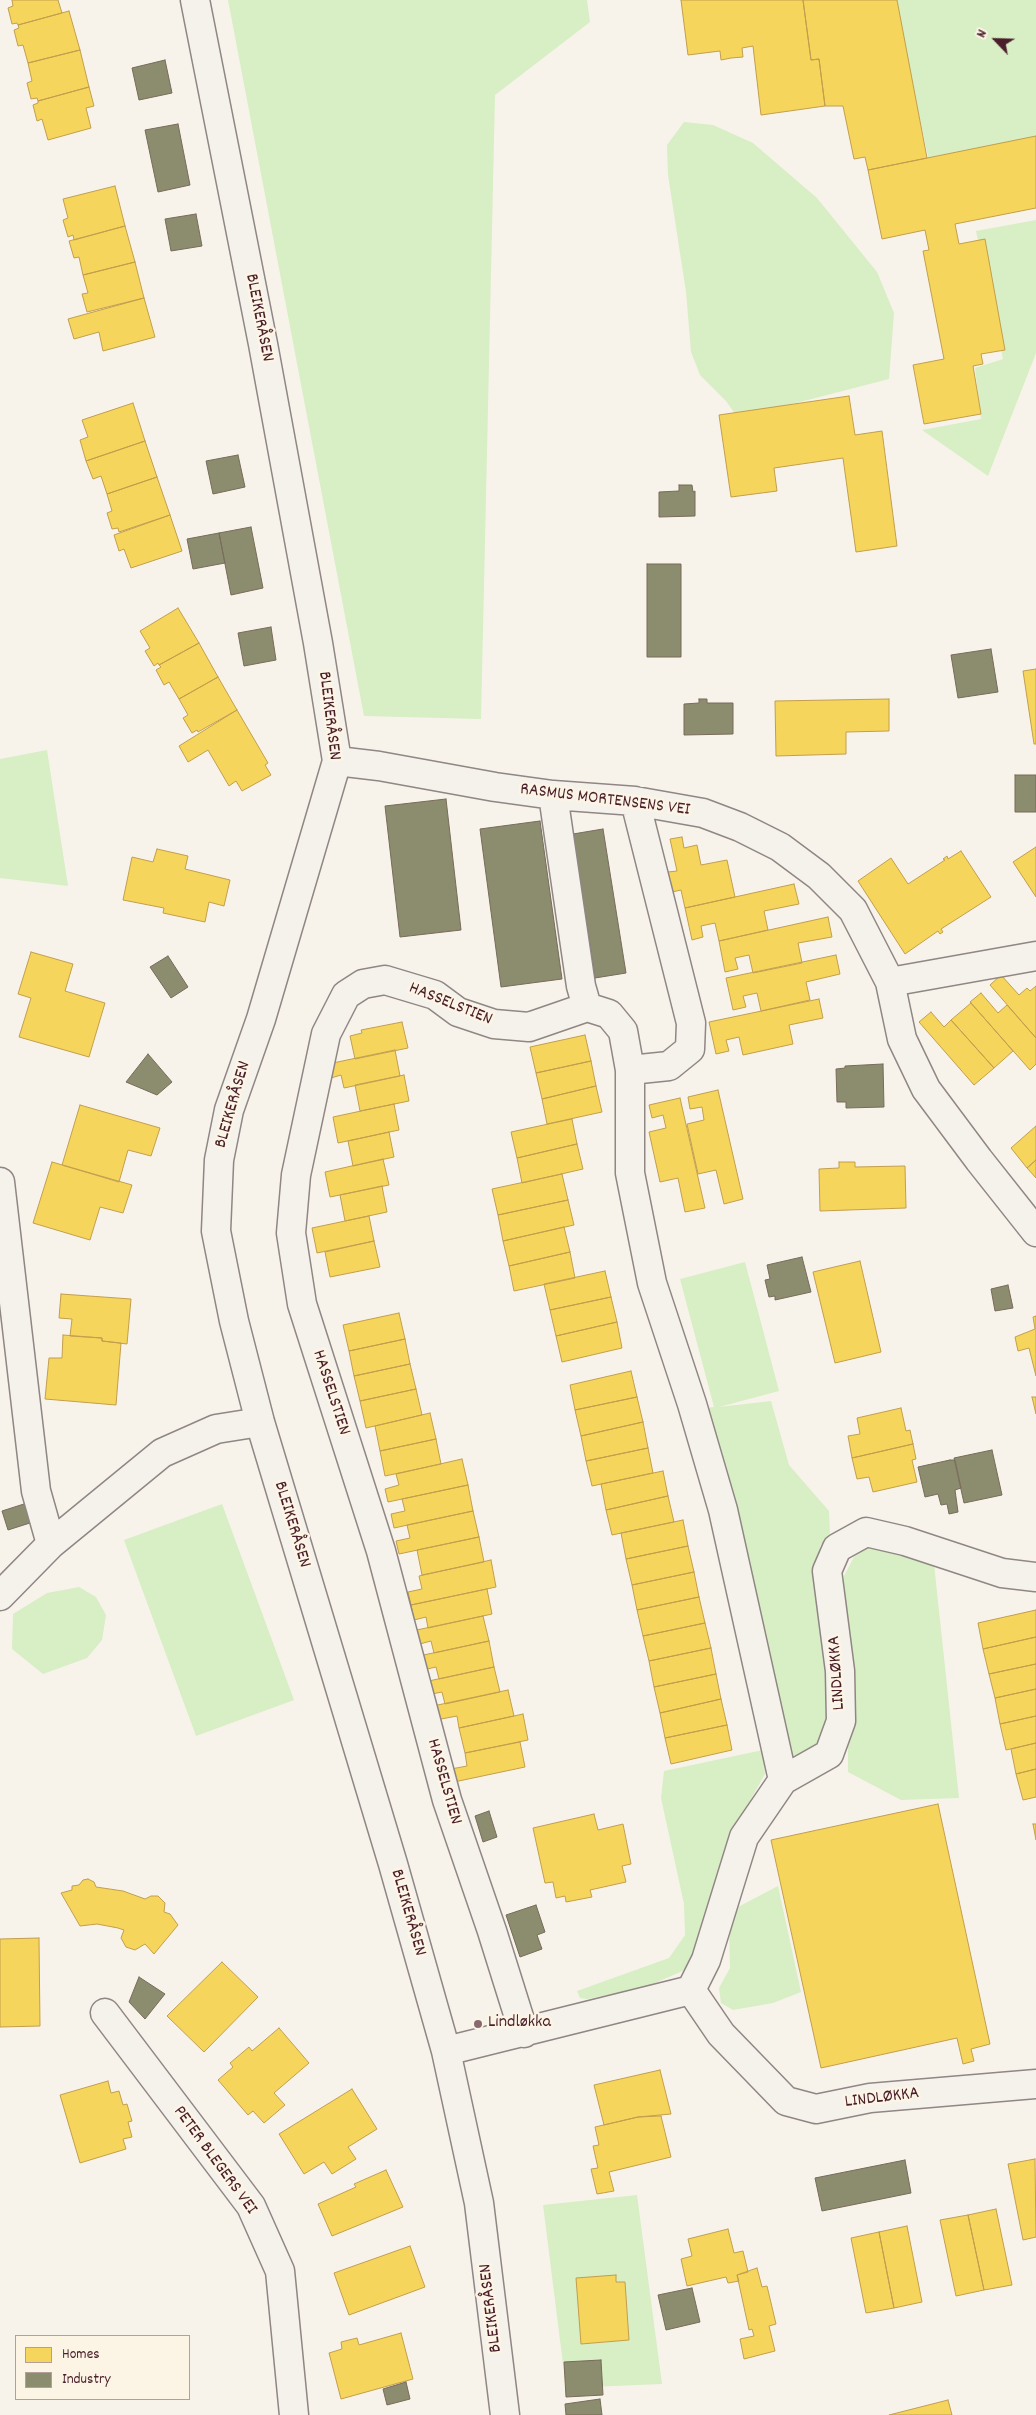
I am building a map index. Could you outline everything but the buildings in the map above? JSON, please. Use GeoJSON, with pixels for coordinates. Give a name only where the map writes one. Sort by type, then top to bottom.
{"type":"FeatureCollection","features":[{"type":"Feature","properties":{"kind":"street","name":"BLEIKERÅSEN"},"geometry":{"type":"LineString","coordinates":[[195,0],[265,354],[318,643],[337,761],[261,1019],[229,1110],[219,1160],[216,1230],[234,1321],[260,1422],[393,1864],[446,2051],[479,2203],[505,2415]]}},
{"type":"Feature","properties":{"kind":"street","name":"RASMUS MORTENSENS VEI"},"geometry":{"type":"LineString","coordinates":[[337,761],[379,766],[496,787],[553,795],[635,801],[703,813],[740,827],[780,847],[819,876],[853,910],[890,982],[902,1039],[926,1089],[1036,1232]]}},
{"type":"Feature","properties":{"kind":"street"},"geometry":{"type":"LineString","coordinates":[[553,795],[581,986],[586,1008],[609,1014],[623,1031],[630,1070],[630,1173],[652,1283],[692,1404],[723,1510],[783,1780]]}},
{"type":"Feature","properties":{"kind":"street"},"geometry":{"type":"LineString","coordinates":[[630,1070],[669,1066],[690,1049],[691,1023],[635,801]]}},
{"type":"Feature","properties":{"kind":"street"},"geometry":{"type":"LineString","coordinates":[[890,982],[1036,956]]}},
{"type":"Feature","properties":{"kind":"street","name":"HASSELSTIEN"},"geometry":{"type":"LineString","coordinates":[[524,2033],[492,1931],[447,1800],[381,1551],[302,1304],[291,1233],[296,1175],[326,1034],[346,994],[362,984],[385,980],[435,995],[458,1012],[494,1024],[529,1027],[586,1008]]}},
{"type":"Feature","properties":{"kind":"street"},"geometry":{"type":"LineString","coordinates":[[0,1182],[36,1491],[51,1544]]}},
{"type":"Feature","properties":{"kind":"street"},"geometry":{"type":"LineString","coordinates":[[0,1596],[51,1544],[162,1453],[216,1429],[260,1422]]}},
{"type":"Feature","properties":{"kind":"street","name":"LINDLØKKA"},"geometry":{"type":"LineString","coordinates":[[1036,1577],[1002,1573],[905,1541],[866,1532],[837,1548],[827,1571],[840,1671],[841,1721],[829,1754],[783,1780],[744,1837],[706,1960],[691,1990],[721,2034],[786,2101],[816,2109],[870,2098],[1036,2084]]}},
{"type":"Feature","properties":{"kind":"street"},"geometry":{"type":"LineString","coordinates":[[446,2051],[691,1990]]}},
{"type":"Feature","properties":{"kind":"street","name":"PETER BLEGERS VEI"},"geometry":{"type":"LineString","coordinates":[[105,2013],[251,2206],[280,2271],[294,2415]]}},
{"type":"Feature","properties":{"kind":"green space"},"geometry":{"type":"Polygon","coordinates":[[[228,0],[587,0],[590,22],[495,95],[481,719],[364,716],[228,0]]]}},
{"type":"Feature","properties":{"kind":"green space"},"geometry":{"type":"Polygon","coordinates":[[[894,0],[1036,0],[1036,163],[931,170],[894,0]]]}},
{"type":"Feature","properties":{"kind":"green space"},"geometry":{"type":"Polygon","coordinates":[[[684,122],[713,125],[753,143],[817,198],[877,272],[894,313],[889,379],[738,418],[726,401],[700,375],[691,352],[686,292],[668,175],[667,145],[684,122]]]}},
{"type":"Feature","properties":{"kind":"green space"},"geometry":{"type":"Polygon","coordinates":[[[1036,220],[1036,353],[988,476],[922,430],[981,419],[975,368],[1003,359],[976,231],[1036,220]]]}},
{"type":"Feature","properties":{"kind":"green space"},"geometry":{"type":"Polygon","coordinates":[[[47,750],[68,886],[0,878],[0,759],[47,750]]]}},
{"type":"Feature","properties":{"kind":"green space"},"geometry":{"type":"Polygon","coordinates":[[[745,1262],[779,1391],[719,1407],[771,1401],[789,1465],[829,1511],[830,1533],[820,1546],[816,1583],[832,1713],[828,1735],[805,1757],[792,1755],[785,1747],[706,1408],[714,1407],[680,1279],[745,1262]]]}},
{"type":"Feature","properties":{"kind":"green space"},"geometry":{"type":"Polygon","coordinates":[[[222,1504],[294,1700],[196,1736],[124,1540],[222,1504]]]}},
{"type":"Feature","properties":{"kind":"green space"},"geometry":{"type":"Polygon","coordinates":[[[871,1544],[934,1564],[959,1798],[901,1800],[848,1772],[848,1673],[840,1608],[844,1576],[854,1557],[871,1544]]]}},
{"type":"Feature","properties":{"kind":"green space"},"geometry":{"type":"Polygon","coordinates":[[[79,1587],[96,1597],[106,1615],[102,1640],[87,1658],[43,1674],[12,1649],[13,1614],[47,1593],[79,1587]]]}},
{"type":"Feature","properties":{"kind":"green space"},"geometry":{"type":"Polygon","coordinates":[[[763,1750],[765,1774],[729,1838],[702,1946],[685,1970],[641,1989],[587,1999],[580,1998],[577,1991],[669,1958],[685,1935],[684,1904],[661,1798],[664,1771],[763,1750]]]}},
{"type":"Feature","properties":{"kind":"green space"},"geometry":{"type":"Polygon","coordinates":[[[778,1886],[801,1992],[773,2003],[733,2010],[721,2003],[719,1988],[730,1968],[729,1927],[738,1907],[778,1886]]]}},
{"type":"Feature","properties":{"kind":"green space"},"geometry":{"type":"Polygon","coordinates":[[[637,2195],[662,2384],[566,2388],[543,2205],[637,2195]]]}},
{"type":"Feature","properties":{"kind":"place","name":"Lindløkka"},"geometry":{"type":"Point","coordinates":[478,2024]}}]}
